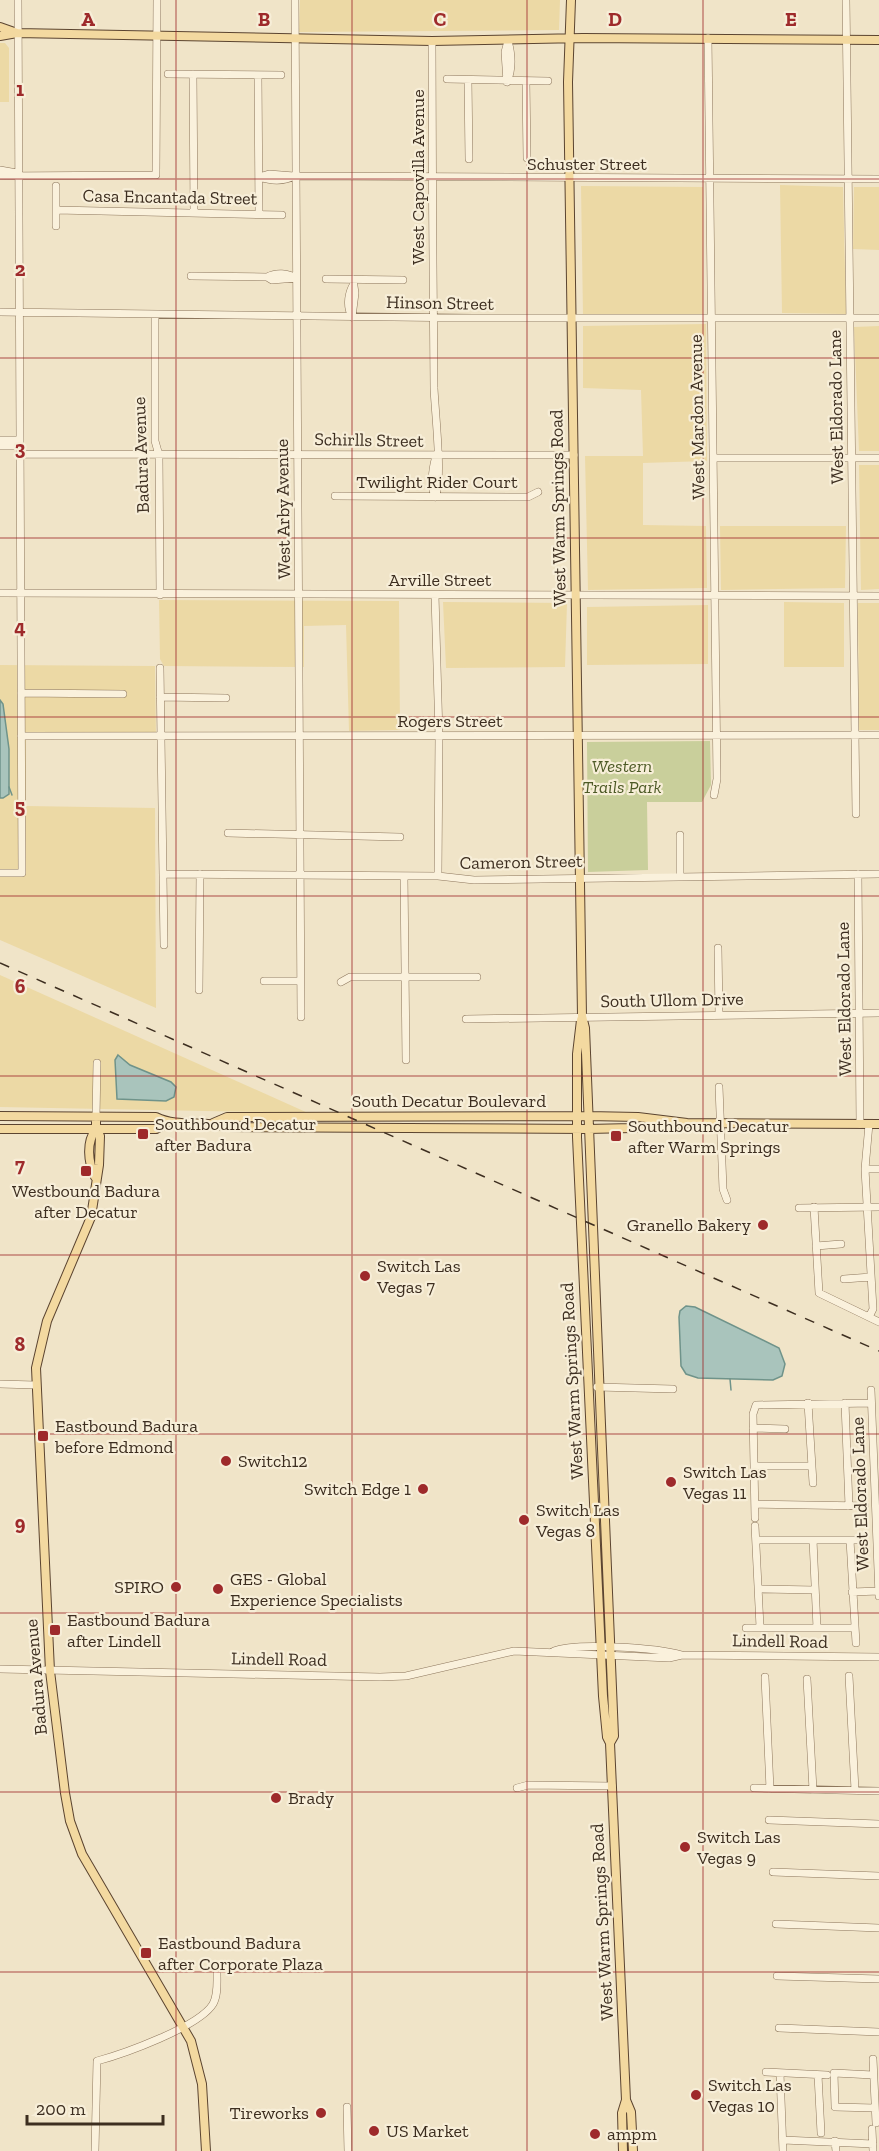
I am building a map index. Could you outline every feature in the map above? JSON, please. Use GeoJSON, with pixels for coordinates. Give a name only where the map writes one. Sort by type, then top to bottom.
{"type":"FeatureCollection","features":[{"type":"Feature","properties":{"kind":"main road","name":"West Warm Springs Road"},"geometry":{"type":"LineString","coordinates":[[571,0],[568,40],[569,180],[582,1016],[577,1054],[576,1129],[601,1652],[612,1786],[626,2100],[622,2113],[623,2151]]}},
{"type":"Feature","properties":{"kind":"main road"},"geometry":{"type":"LineString","coordinates":[[0,27],[17,33]]}},
{"type":"Feature","properties":{"kind":"main road"},"geometry":{"type":"LineString","coordinates":[[0,36],[17,33],[294,40],[508,41],[708,38],[879,40]]}},
{"type":"Feature","properties":{"kind":"main road","name":"West Warm Springs Road"},"geometry":{"type":"LineString","coordinates":[[582,1016],[585,1029],[597,1387],[611,1652],[614,1736],[610,1743]]}},
{"type":"Feature","properties":{"kind":"main road","name":"South Decatur Boulevard"},"geometry":{"type":"LineString","coordinates":[[0,1116],[156,1117],[167,1123],[213,1123],[227,1127],[588,1129],[687,1123],[879,1124]]}},
{"type":"Feature","properties":{"kind":"main road","name":"South Decatur Boulevard"},"geometry":{"type":"LineString","coordinates":[[213,1123],[227,1117],[576,1116],[638,1117],[687,1123]]}},
{"type":"Feature","properties":{"kind":"main road","name":"Badura Avenue"},"geometry":{"type":"LineString","coordinates":[[96,1117],[96,1129],[100,1136],[91,1217],[47,1321],[38,1349],[35,1385],[50,1671],[70,1821],[79,1846],[183,2026],[198,2062],[206,2151]]}},
{"type":"Feature","properties":{"kind":"main road","name":"South Decatur Boulevard"},"geometry":{"type":"LineString","coordinates":[[0,1129],[156,1130],[167,1123]]}},
{"type":"Feature","properties":{"kind":"main road","name":"West Warm Springs Road"},"geometry":{"type":"LineString","coordinates":[[626,2100],[631,2112],[633,2151]]}},
{"type":"Feature","properties":{"kind":"street"},"geometry":{"type":"LineString","coordinates":[[0,873],[22,873],[18,0]]}},
{"type":"Feature","properties":{"kind":"street"},"geometry":{"type":"LineString","coordinates":[[0,176],[19,174],[156,175],[157,0]]}},
{"type":"Feature","properties":{"kind":"street","name":"West Arby Avenue"},"geometry":{"type":"LineString","coordinates":[[295,0],[294,176],[301,1017]]}},
{"type":"Feature","properties":{"kind":"street","name":"West Eldorado Lane"},"geometry":{"type":"LineString","coordinates":[[846,0],[856,814]]}},
{"type":"Feature","properties":{"kind":"street","name":"West Mardon Avenue"},"geometry":{"type":"LineString","coordinates":[[708,38],[717,779],[714,795]]}},
{"type":"Feature","properties":{"kind":"street","name":"West Capovilla Avenue"},"geometry":{"type":"LineString","coordinates":[[432,41],[436,456],[432,467],[432,489],[435,497]]}},
{"type":"Feature","properties":{"kind":"street"},"geometry":{"type":"LineString","coordinates":[[507,82],[505,52],[508,41]]}},
{"type":"Feature","properties":{"kind":"street"},"geometry":{"type":"LineString","coordinates":[[168,74],[281,75]]}},
{"type":"Feature","properties":{"kind":"street"},"geometry":{"type":"LineString","coordinates":[[193,75],[194,212]]}},
{"type":"Feature","properties":{"kind":"street"},"geometry":{"type":"LineString","coordinates":[[258,75],[259,213]]}},
{"type":"Feature","properties":{"kind":"street"},"geometry":{"type":"LineString","coordinates":[[447,79],[507,82],[548,81]]}},
{"type":"Feature","properties":{"kind":"street"},"geometry":{"type":"LineString","coordinates":[[468,80],[469,159]]}},
{"type":"Feature","properties":{"kind":"street"},"geometry":{"type":"LineString","coordinates":[[526,81],[527,158]]}},
{"type":"Feature","properties":{"kind":"street"},"geometry":{"type":"LineString","coordinates":[[0,170],[19,174]]}},
{"type":"Feature","properties":{"kind":"street","name":"Schuster Street"},"geometry":{"type":"LineString","coordinates":[[259,177],[278,180],[294,176],[569,180],[879,179]]}},
{"type":"Feature","properties":{"kind":"street"},"geometry":{"type":"LineString","coordinates":[[56,186],[56,226]]}},
{"type":"Feature","properties":{"kind":"street","name":"Casa Encantada Street"},"geometry":{"type":"LineString","coordinates":[[56,210],[282,215]]}},
{"type":"Feature","properties":{"kind":"street"},"geometry":{"type":"LineString","coordinates":[[191,276],[267,277],[272,274],[290,274],[296,278]]}},
{"type":"Feature","properties":{"kind":"street"},"geometry":{"type":"LineString","coordinates":[[326,279],[352,283],[403,280]]}},
{"type":"Feature","properties":{"kind":"street"},"geometry":{"type":"LineString","coordinates":[[352,283],[355,302],[352,316]]}},
{"type":"Feature","properties":{"kind":"street","name":"Hinson Street"},"geometry":{"type":"LineString","coordinates":[[0,312],[434,318],[879,318]]}},
{"type":"Feature","properties":{"kind":"street","name":"Badura Avenue"},"geometry":{"type":"LineString","coordinates":[[155,314],[155,441],[159,455],[160,595]]}},
{"type":"Feature","properties":{"kind":"street"},"geometry":{"type":"LineString","coordinates":[[0,440],[20,447]]}},
{"type":"Feature","properties":{"kind":"street"},"geometry":{"type":"LineString","coordinates":[[0,446],[20,447]]}},
{"type":"Feature","properties":{"kind":"street","name":"Schirlls Street"},"geometry":{"type":"LineString","coordinates":[[20,447],[159,455],[574,455]]}},
{"type":"Feature","properties":{"kind":"street"},"geometry":{"type":"LineString","coordinates":[[713,458],[879,458]]}},
{"type":"Feature","properties":{"kind":"street","name":"Twilight Rider Court"},"geometry":{"type":"LineString","coordinates":[[335,496],[528,497],[538,492]]}},
{"type":"Feature","properties":{"kind":"street","name":"Arville Street"},"geometry":{"type":"LineString","coordinates":[[0,593],[299,596],[879,596]]}},
{"type":"Feature","properties":{"kind":"street"},"geometry":{"type":"LineString","coordinates":[[435,595],[439,736],[438,876]]}},
{"type":"Feature","properties":{"kind":"street"},"geometry":{"type":"LineString","coordinates":[[160,668],[161,870],[164,874],[164,945]]}},
{"type":"Feature","properties":{"kind":"street"},"geometry":{"type":"LineString","coordinates":[[21,693],[123,694]]}},
{"type":"Feature","properties":{"kind":"street"},"geometry":{"type":"LineString","coordinates":[[160,697],[226,698]]}},
{"type":"Feature","properties":{"kind":"street","name":"Rogers Street"},"geometry":{"type":"LineString","coordinates":[[21,736],[879,735]]}},
{"type":"Feature","properties":{"kind":"street"},"geometry":{"type":"LineString","coordinates":[[228,833],[400,837]]}},
{"type":"Feature","properties":{"kind":"street"},"geometry":{"type":"LineString","coordinates":[[680,835],[681,875]]}},
{"type":"Feature","properties":{"kind":"street","name":"Cameron Street"},"geometry":{"type":"LineString","coordinates":[[164,874],[438,876],[474,880],[681,875],[879,874]]}},
{"type":"Feature","properties":{"kind":"street"},"geometry":{"type":"LineString","coordinates":[[199,990],[200,874]]}},
{"type":"Feature","properties":{"kind":"street","name":"West Eldorado Lane"},"geometry":{"type":"LineString","coordinates":[[858,874],[858,1013],[873,1309],[869,1317]]}},
{"type":"Feature","properties":{"kind":"street"},"geometry":{"type":"LineString","coordinates":[[404,876],[406,1060]]}},
{"type":"Feature","properties":{"kind":"street"},"geometry":{"type":"LineString","coordinates":[[718,948],[719,1014]]}},
{"type":"Feature","properties":{"kind":"street"},"geometry":{"type":"LineString","coordinates":[[341,982],[350,977],[477,977]]}},
{"type":"Feature","properties":{"kind":"street"},"geometry":{"type":"LineString","coordinates":[[264,981],[300,981]]}},
{"type":"Feature","properties":{"kind":"street","name":"South Ullom Drive"},"geometry":{"type":"LineString","coordinates":[[466,1019],[879,1012]]}},
{"type":"Feature","properties":{"kind":"street","name":"Badura Avenue"},"geometry":{"type":"LineString","coordinates":[[96,1117],[97,1063]]}},
{"type":"Feature","properties":{"kind":"street"},"geometry":{"type":"LineString","coordinates":[[719,1087],[723,1189],[727,1200]]}},
{"type":"Feature","properties":{"kind":"street"},"geometry":{"type":"LineString","coordinates":[[865,1169],[879,1168]]}},
{"type":"Feature","properties":{"kind":"street"},"geometry":{"type":"LineString","coordinates":[[814,1207],[819,1293],[879,1322]]}},
{"type":"Feature","properties":{"kind":"street"},"geometry":{"type":"LineString","coordinates":[[799,1208],[879,1207]]}},
{"type":"Feature","properties":{"kind":"street"},"geometry":{"type":"LineString","coordinates":[[816,1246],[841,1244]]}},
{"type":"Feature","properties":{"kind":"street"},"geometry":{"type":"LineString","coordinates":[[844,1279],[871,1277]]}},
{"type":"Feature","properties":{"kind":"street"},"geometry":{"type":"LineString","coordinates":[[0,1384],[35,1385]]}},
{"type":"Feature","properties":{"kind":"street"},"geometry":{"type":"LineString","coordinates":[[597,1387],[672,1389]]}},
{"type":"Feature","properties":{"kind":"street","name":"West Eldorado Lane"},"geometry":{"type":"LineString","coordinates":[[871,1390],[876,1420],[879,1596]]}},
{"type":"Feature","properties":{"kind":"street"},"geometry":{"type":"LineString","coordinates":[[808,1403],[813,1482]]}},
{"type":"Feature","properties":{"kind":"street"},"geometry":{"type":"LineString","coordinates":[[845,1403],[849,1506]]}},
{"type":"Feature","properties":{"kind":"street"},"geometry":{"type":"LineString","coordinates":[[760,1627],[753,1409],[756,1405],[872,1403]]}},
{"type":"Feature","properties":{"kind":"street"},"geometry":{"type":"LineString","coordinates":[[753,1428],[785,1429]]}},
{"type":"Feature","properties":{"kind":"street"},"geometry":{"type":"LineString","coordinates":[[755,1466],[811,1466]]}},
{"type":"Feature","properties":{"kind":"street"},"geometry":{"type":"LineString","coordinates":[[755,1504],[865,1506]]}},
{"type":"Feature","properties":{"kind":"street"},"geometry":{"type":"LineString","coordinates":[[756,1540],[863,1540]]}},
{"type":"Feature","properties":{"kind":"street"},"geometry":{"type":"LineString","coordinates":[[813,1540],[817,1628]]}},
{"type":"Feature","properties":{"kind":"street"},"geometry":{"type":"LineString","coordinates":[[850,1540],[856,1643]]}},
{"type":"Feature","properties":{"kind":"street"},"geometry":{"type":"LineString","coordinates":[[759,1589],[815,1590]]}},
{"type":"Feature","properties":{"kind":"street"},"geometry":{"type":"LineString","coordinates":[[852,1592],[879,1591]]}},
{"type":"Feature","properties":{"kind":"street"},"geometry":{"type":"LineString","coordinates":[[746,1628],[854,1628]]}},
{"type":"Feature","properties":{"kind":"street","name":"Lindell Road"},"geometry":{"type":"LineString","coordinates":[[0,1669],[406,1676],[494,1654],[554,1651],[562,1648],[669,1658],[682,1655],[879,1657]]}},
{"type":"Feature","properties":{"kind":"street"},"geometry":{"type":"LineString","coordinates":[[849,1676],[855,1790]]}},
{"type":"Feature","properties":{"kind":"street"},"geometry":{"type":"LineString","coordinates":[[765,1677],[770,1788]]}},
{"type":"Feature","properties":{"kind":"street"},"geometry":{"type":"LineString","coordinates":[[807,1679],[813,1790]]}},
{"type":"Feature","properties":{"kind":"street"},"geometry":{"type":"LineString","coordinates":[[517,1788],[528,1785],[612,1786]]}},
{"type":"Feature","properties":{"kind":"street"},"geometry":{"type":"LineString","coordinates":[[754,1788],[879,1791]]}},
{"type":"Feature","properties":{"kind":"street"},"geometry":{"type":"LineString","coordinates":[[769,1820],[879,1824]]}},
{"type":"Feature","properties":{"kind":"street"},"geometry":{"type":"LineString","coordinates":[[773,1872],[879,1876]]}},
{"type":"Feature","properties":{"kind":"street"},"geometry":{"type":"LineString","coordinates":[[776,1924],[879,1928]]}},
{"type":"Feature","properties":{"kind":"street"},"geometry":{"type":"LineString","coordinates":[[94,2151],[97,2061],[157,2041],[212,2007],[216,1991],[216,1972]]}},
{"type":"Feature","properties":{"kind":"street"},"geometry":{"type":"LineString","coordinates":[[777,1976],[879,1980]]}},
{"type":"Feature","properties":{"kind":"street"},"geometry":{"type":"LineString","coordinates":[[779,2028],[879,2032]]}},
{"type":"Feature","properties":{"kind":"street"},"geometry":{"type":"LineString","coordinates":[[783,2140],[836,2141],[873,2147],[877,2087],[873,2075],[873,2059]]}},
{"type":"Feature","properties":{"kind":"street"},"geometry":{"type":"LineString","coordinates":[[766,2072],[873,2075]]}},
{"type":"Feature","properties":{"kind":"street"},"geometry":{"type":"LineString","coordinates":[[780,2073],[783,2151]]}},
{"type":"Feature","properties":{"kind":"street"},"geometry":{"type":"LineString","coordinates":[[831,2074],[835,2107],[875,2108]]}},
{"type":"Feature","properties":{"kind":"street"},"geometry":{"type":"LineString","coordinates":[[818,2075],[820,2133]]}},
{"type":"Feature","properties":{"kind":"street"},"geometry":{"type":"LineString","coordinates":[[347,2107],[348,2151]]}},
{"type":"Feature","properties":{"kind":"street"},"geometry":{"type":"LineString","coordinates":[[809,2140],[809,2151]]}},
{"type":"Feature","properties":{"kind":"street"},"geometry":{"type":"LineString","coordinates":[[836,2141],[836,2151]]}},
{"type":"Feature","properties":{"kind":"green space","name":"Western Trails Park"},"geometry":{"type":"Polygon","coordinates":[[[710,741],[711,785],[702,802],[647,802],[648,870],[588,872],[587,742],[710,741]]]}},
{"type":"Feature","properties":{"kind":"sand"},"geometry":{"type":"Polygon","coordinates":[[[300,0],[560,0],[559,30],[299,32],[300,0]]]}},
{"type":"Feature","properties":{"kind":"sand"},"geometry":{"type":"Polygon","coordinates":[[[0,43],[5,43],[9,48],[9,102],[0,102],[0,43]]]}},
{"type":"Feature","properties":{"kind":"sand"},"geometry":{"type":"Polygon","coordinates":[[[780,185],[843,187],[846,314],[782,313],[780,185]]]}},
{"type":"Feature","properties":{"kind":"sand"},"geometry":{"type":"Polygon","coordinates":[[[581,186],[703,187],[703,314],[583,315],[581,186]]]}},
{"type":"Feature","properties":{"kind":"sand"},"geometry":{"type":"Polygon","coordinates":[[[854,187],[879,187],[879,250],[853,249],[854,187]]]}},
{"type":"Feature","properties":{"kind":"sand"},"geometry":{"type":"Polygon","coordinates":[[[706,324],[707,461],[643,463],[643,525],[706,526],[707,588],[588,590],[585,456],[643,456],[641,390],[583,388],[583,326],[706,324]]]}},
{"type":"Feature","properties":{"kind":"sand"},"geometry":{"type":"Polygon","coordinates":[[[879,326],[879,451],[859,451],[854,327],[879,326]]]}},
{"type":"Feature","properties":{"kind":"sand"},"geometry":{"type":"Polygon","coordinates":[[[859,465],[879,465],[879,589],[861,590],[859,465]]]}},
{"type":"Feature","properties":{"kind":"sand"},"geometry":{"type":"Polygon","coordinates":[[[720,526],[846,526],[845,588],[721,590],[720,526]]]}},
{"type":"Feature","properties":{"kind":"sand"},"geometry":{"type":"Polygon","coordinates":[[[159,600],[399,601],[400,730],[349,731],[346,625],[304,626],[304,667],[164,666],[160,659],[159,600]]]}},
{"type":"Feature","properties":{"kind":"sand"},"geometry":{"type":"Polygon","coordinates":[[[443,602],[567,603],[565,667],[446,668],[443,602]]]}},
{"type":"Feature","properties":{"kind":"sand"},"geometry":{"type":"Polygon","coordinates":[[[784,602],[844,603],[844,667],[784,667],[784,602]]]}},
{"type":"Feature","properties":{"kind":"sand"},"geometry":{"type":"Polygon","coordinates":[[[858,603],[879,603],[879,730],[859,730],[858,603]]]}},
{"type":"Feature","properties":{"kind":"sand"},"geometry":{"type":"Polygon","coordinates":[[[708,605],[708,664],[587,665],[587,607],[708,605]]]}},
{"type":"Feature","properties":{"kind":"sand"},"geometry":{"type":"Polygon","coordinates":[[[0,665],[155,666],[156,740],[26,740],[26,806],[155,808],[156,1008],[0,940],[0,665]]]}},
{"type":"Feature","properties":{"kind":"sand"},"geometry":{"type":"Polygon","coordinates":[[[0,975],[308,1113],[0,1107],[0,975]]]}},
{"type":"Feature","properties":{"kind":"water"},"geometry":{"type":"Polygon","coordinates":[[[0,700],[3,704],[9,749],[9,794],[3,798],[0,798],[0,700]]]}},
{"type":"Feature","properties":{"kind":"water"},"geometry":{"type":"Polygon","coordinates":[[[118,1055],[130,1065],[171,1082],[176,1087],[174,1097],[166,1101],[117,1099],[115,1060],[118,1055]]]}},
{"type":"Feature","properties":{"kind":"water"},"geometry":{"type":"Polygon","coordinates":[[[686,1306],[695,1307],[779,1348],[785,1364],[782,1376],[773,1380],[698,1378],[686,1374],[681,1366],[679,1317],[680,1311],[686,1306]]]}},
{"type":"Feature","properties":{"kind":"waterway"},"geometry":{"type":"LineString","coordinates":[[9,787],[12,795]]}},
{"type":"Feature","properties":{"kind":"waterway"},"geometry":{"type":"LineString","coordinates":[[730,1379],[731,1390]]}},
{"type":"Feature","properties":{"kind":"railway"},"geometry":{"type":"LineString","coordinates":[[0,963],[879,1351]]}},
{"type":"Feature","properties":{"kind":"place","name":"Southbound Decatur after Badura"},"geometry":{"type":"Point","coordinates":[143,1134]}},
{"type":"Feature","properties":{"kind":"place","name":"Southbound Decatur after Warm Springs"},"geometry":{"type":"Point","coordinates":[616,1136]}},
{"type":"Feature","properties":{"kind":"place","name":"Westbound Badura after Decatur"},"geometry":{"type":"Point","coordinates":[86,1171]}},
{"type":"Feature","properties":{"kind":"place","name":"Granello Bakery"},"geometry":{"type":"Point","coordinates":[763,1225]}},
{"type":"Feature","properties":{"kind":"place","name":"Switch Las Vegas 7"},"geometry":{"type":"Point","coordinates":[365,1276]}},
{"type":"Feature","properties":{"kind":"place","name":"Eastbound Badura before Edmond"},"geometry":{"type":"Point","coordinates":[43,1436]}},
{"type":"Feature","properties":{"kind":"place","name":"Switch12"},"geometry":{"type":"Point","coordinates":[226,1461]}},
{"type":"Feature","properties":{"kind":"place","name":"Switch Las Vegas 11"},"geometry":{"type":"Point","coordinates":[671,1482]}},
{"type":"Feature","properties":{"kind":"place","name":"Switch Edge 1"},"geometry":{"type":"Point","coordinates":[423,1489]}},
{"type":"Feature","properties":{"kind":"place","name":"Switch Las Vegas 8"},"geometry":{"type":"Point","coordinates":[524,1520]}},
{"type":"Feature","properties":{"kind":"place","name":"SPIRO"},"geometry":{"type":"Point","coordinates":[176,1587]}},
{"type":"Feature","properties":{"kind":"place","name":"GES - Global Experience Specialists"},"geometry":{"type":"Point","coordinates":[218,1589]}},
{"type":"Feature","properties":{"kind":"place","name":"Eastbound Badura after Lindell"},"geometry":{"type":"Point","coordinates":[55,1630]}},
{"type":"Feature","properties":{"kind":"place","name":"Brady"},"geometry":{"type":"Point","coordinates":[276,1798]}},
{"type":"Feature","properties":{"kind":"place","name":"Switch Las Vegas 9"},"geometry":{"type":"Point","coordinates":[685,1847]}},
{"type":"Feature","properties":{"kind":"place","name":"Eastbound Badura after Corporate Plaza"},"geometry":{"type":"Point","coordinates":[146,1953]}},
{"type":"Feature","properties":{"kind":"place","name":"Switch Las Vegas 10"},"geometry":{"type":"Point","coordinates":[696,2095]}},
{"type":"Feature","properties":{"kind":"place","name":"Tireworks"},"geometry":{"type":"Point","coordinates":[321,2113]}},
{"type":"Feature","properties":{"kind":"place","name":"US Market"},"geometry":{"type":"Point","coordinates":[374,2131]}},
{"type":"Feature","properties":{"kind":"place","name":"ampm"},"geometry":{"type":"Point","coordinates":[595,2134]}}]}
